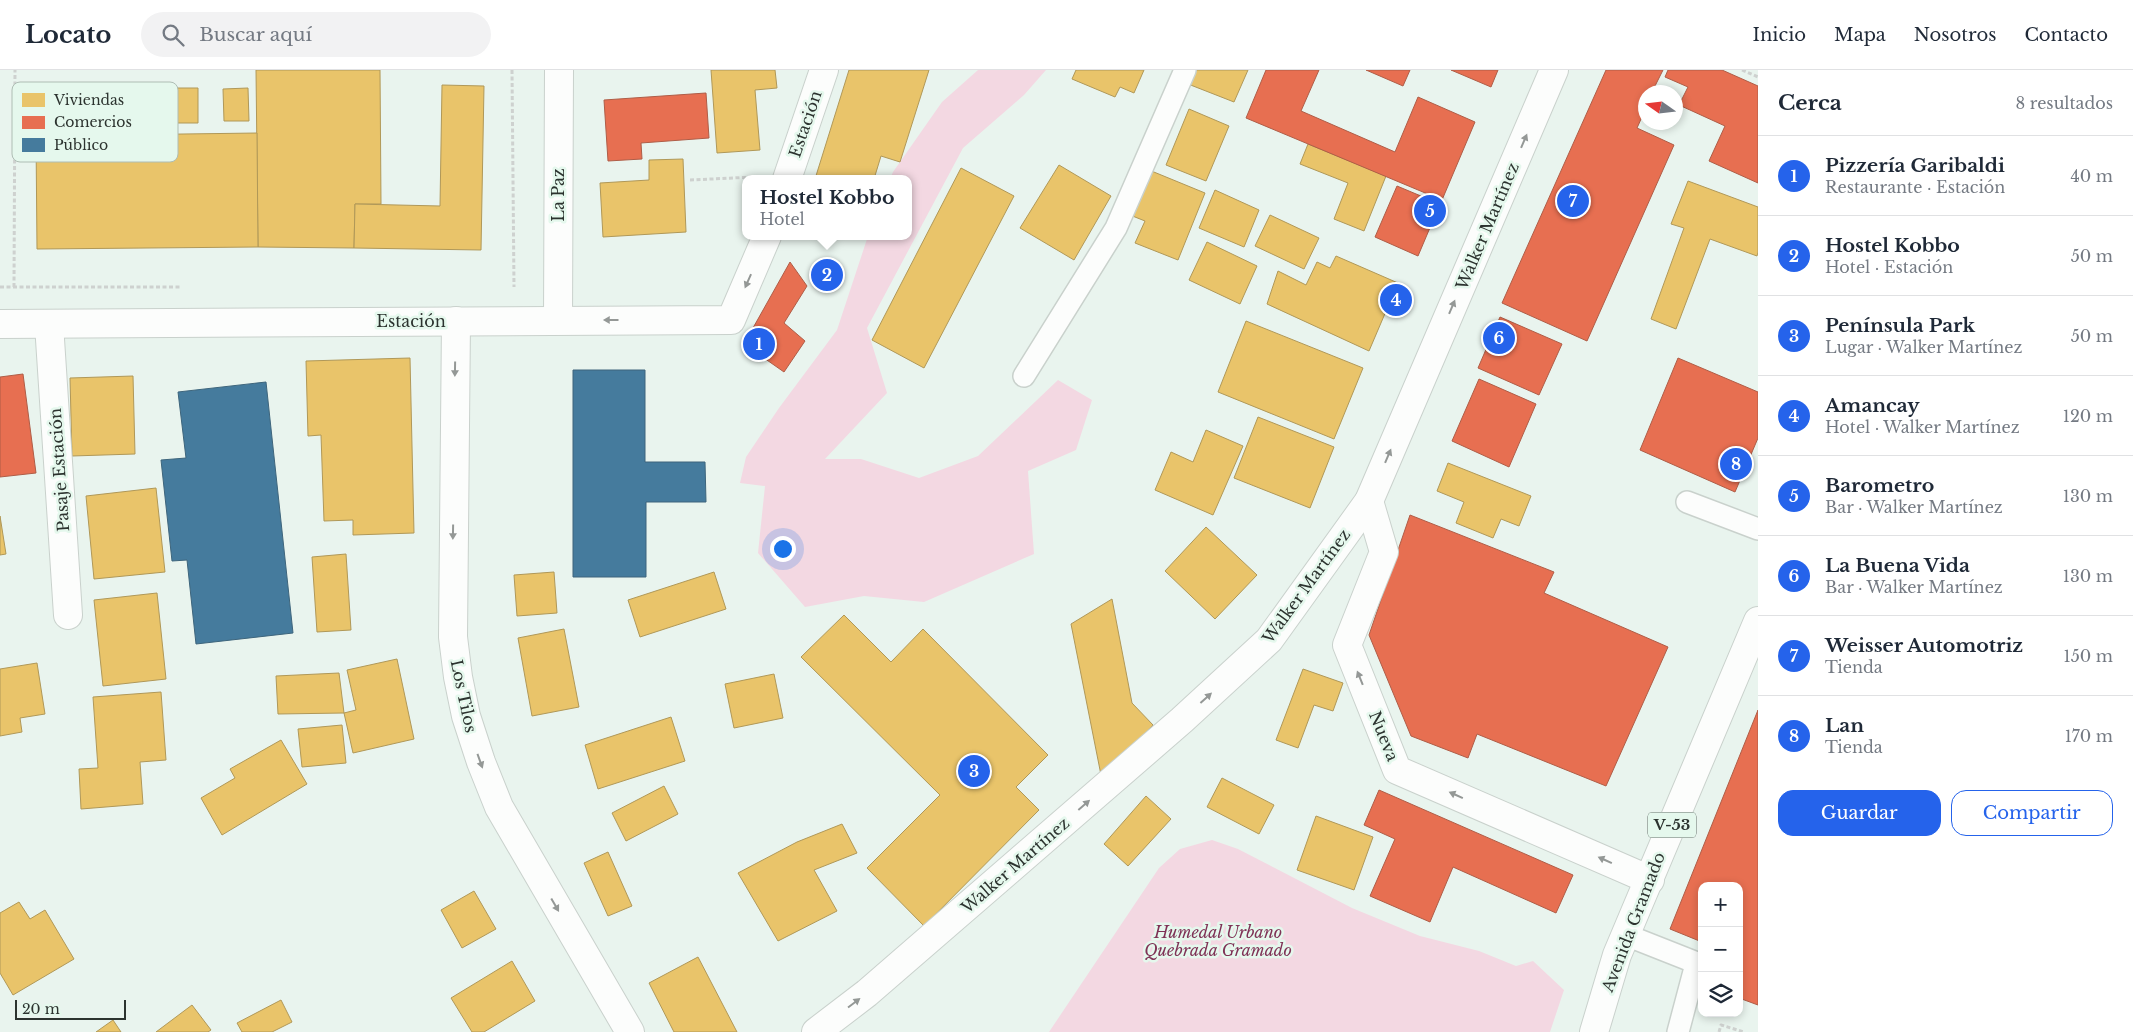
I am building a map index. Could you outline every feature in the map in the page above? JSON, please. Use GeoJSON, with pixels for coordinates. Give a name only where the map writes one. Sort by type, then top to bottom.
{"type":"FeatureCollection","features":[{"type":"Feature","properties":{"kind":"street","name":"La Paz"},"geometry":{"type":"LineString","coordinates":[[558,320],[559,70]]}},
{"type":"Feature","properties":{"kind":"street","name":"Estación"},"geometry":{"type":"LineString","coordinates":[[788,175],[824,70]]}},
{"type":"Feature","properties":{"kind":"street","name":"Walker Martínez"},"geometry":{"type":"LineString","coordinates":[[816,1032],[868,993],[1174,727],[1270,640],[1369,501],[1554,70]]}},
{"type":"Feature","properties":{"kind":"street","name":"Estación"},"geometry":{"type":"LineString","coordinates":[[7,324],[731,320],[765,240]]}},
{"type":"Feature","properties":{"kind":"street","name":"Los Tilos"},"geometry":{"type":"LineString","coordinates":[[456,321],[453,637],[458,677],[466,716],[480,762],[499,807],[630,1032]]}},
{"type":"Feature","properties":{"kind":"street","name":"Pasaje Estación"},"geometry":{"type":"LineString","coordinates":[[49,324],[68,615]]}},
{"type":"Feature","properties":{"kind":"street","name":"Nueva"},"geometry":{"type":"LineString","coordinates":[[1369,501],[1384,552],[1347,645],[1397,770],[1650,880]]}},
{"type":"Feature","properties":{"kind":"street","name":"Avenida Gramado"},"geometry":{"type":"LineString","coordinates":[[1594,1032],[1609,977],[1758,621]]}},
{"type":"Feature","properties":{"kind":"lane"},"geometry":{"type":"LineString","coordinates":[[1024,376],[1116,228],[1185,70]]}},
{"type":"Feature","properties":{"kind":"lane"},"geometry":{"type":"LineString","coordinates":[[1687,502],[1758,529]]}},
{"type":"Feature","properties":{"kind":"lane"},"geometry":{"type":"LineString","coordinates":[[1626,935],[1698,964]]}},
{"type":"Feature","properties":{"kind":"lane"},"geometry":{"type":"LineString","coordinates":[[1678,1032],[1698,967]]}},
{"type":"Feature","properties":{"kind":"path"},"geometry":{"type":"LineString","coordinates":[[512,70],[514,287]]}},
{"type":"Feature","properties":{"kind":"path"},"geometry":{"type":"LineString","coordinates":[[1742,70],[1758,77]]}},
{"type":"Feature","properties":{"kind":"path"},"geometry":{"type":"LineString","coordinates":[[7,324],[12,162]]}},
{"type":"Feature","properties":{"kind":"path"},"geometry":{"type":"LineString","coordinates":[[690,180],[742,178]]}},
{"type":"Feature","properties":{"kind":"path"},"geometry":{"type":"LineString","coordinates":[[1719,1032],[1721,1025],[1744,1032]]}},
{"type":"Feature","properties":{"kind":"green space"},"geometry":{"type":"Polygon","coordinates":[[[978,70],[1046,70],[1024,95],[963,148],[867,328],[887,393],[825,459],[861,459],[919,478],[978,456],[1058,380],[1092,400],[1076,450],[1028,471],[1034,554],[924,602],[864,596],[805,607],[758,553],[765,486],[740,483],[746,457],[779,408],[837,330],[867,240],[912,240],[912,175],[892,175],[942,102],[978,70]]]}},
{"type":"Feature","properties":{"kind":"green space","name":"Humedal Urbano Quebrada Gramado"},"geometry":{"type":"Polygon","coordinates":[[[1212,840],[1238,849],[1352,908],[1420,936],[1479,951],[1516,966],[1533,961],[1564,990],[1550,1032],[1049,1032],[1159,868],[1180,849],[1212,840]]]}},
{"type":"Feature","properties":{"kind":"building: Viviendas"},"geometry":{"type":"Polygon","coordinates":[[[256,70],[380,70],[381,204],[355,204],[354,248],[258,247],[256,70]]]}},
{"type":"Feature","properties":{"kind":"building: Viviendas"},"geometry":{"type":"Polygon","coordinates":[[[711,70],[775,70],[777,88],[755,90],[760,150],[717,153],[711,70]]]}},
{"type":"Feature","properties":{"kind":"building: Viviendas"},"geometry":{"type":"Polygon","coordinates":[[[849,70],[929,70],[900,162],[881,156],[875,175],[816,175],[849,70]]]}},
{"type":"Feature","properties":{"kind":"building: Viviendas"},"geometry":{"type":"Polygon","coordinates":[[[1076,70],[1144,70],[1134,93],[1120,87],[1115,97],[1072,79],[1076,70]]]}},
{"type":"Feature","properties":{"kind":"building: Viviendas"},"geometry":{"type":"Polygon","coordinates":[[[1194,70],[1248,70],[1234,102],[1188,84],[1194,70]]]}},
{"type":"Feature","properties":{"kind":"building: Viviendas"},"geometry":{"type":"Polygon","coordinates":[[[442,85],[484,86],[481,250],[354,248],[355,204],[440,206],[442,85]]]}},
{"type":"Feature","properties":{"kind":"building: Viviendas"},"geometry":{"type":"Polygon","coordinates":[[[178,88],[198,88],[198,123],[178,123],[178,88]]]}},
{"type":"Feature","properties":{"kind":"building: Viviendas"},"geometry":{"type":"Polygon","coordinates":[[[248,88],[249,121],[224,121],[223,89],[248,88]]]}},
{"type":"Feature","properties":{"kind":"building: Viviendas"},"geometry":{"type":"Polygon","coordinates":[[[1189,109],[1229,126],[1206,181],[1166,165],[1189,109]]]}},
{"type":"Feature","properties":{"kind":"building: Viviendas"},"geometry":{"type":"Polygon","coordinates":[[[257,133],[258,247],[37,249],[36,162],[178,162],[178,134],[257,133]]]}},
{"type":"Feature","properties":{"kind":"building: Viviendas"},"geometry":{"type":"Polygon","coordinates":[[[1308,144],[1386,176],[1364,231],[1334,219],[1348,183],[1300,164],[1308,144]]]}},
{"type":"Feature","properties":{"kind":"building: Viviendas"},"geometry":{"type":"Polygon","coordinates":[[[683,159],[686,232],[603,237],[600,183],[649,180],[649,160],[683,159]]]}},
{"type":"Feature","properties":{"kind":"building: Viviendas"},"geometry":{"type":"Polygon","coordinates":[[[1059,165],[1111,196],[1074,260],[1020,228],[1059,165]]]}},
{"type":"Feature","properties":{"kind":"building: Viviendas"},"geometry":{"type":"Polygon","coordinates":[[[961,168],[1014,196],[924,368],[872,340],[961,168]]]}},
{"type":"Feature","properties":{"kind":"building: Viviendas"},"geometry":{"type":"Polygon","coordinates":[[[1149,170],[1205,193],[1178,260],[1135,243],[1145,221],[1130,215],[1149,170]]]}},
{"type":"Feature","properties":{"kind":"building: Viviendas"},"geometry":{"type":"Polygon","coordinates":[[[1688,181],[1758,207],[1758,252],[1757,256],[1710,239],[1676,329],[1651,319],[1684,228],[1671,224],[1688,181]]]}},
{"type":"Feature","properties":{"kind":"building: Viviendas"},"geometry":{"type":"Polygon","coordinates":[[[1215,190],[1259,210],[1244,247],[1199,228],[1215,190]]]}},
{"type":"Feature","properties":{"kind":"building: Viviendas"},"geometry":{"type":"Polygon","coordinates":[[[1270,215],[1319,238],[1304,269],[1255,246],[1270,215]]]}},
{"type":"Feature","properties":{"kind":"building: Viviendas"},"geometry":{"type":"Polygon","coordinates":[[[1207,242],[1257,266],[1240,304],[1189,280],[1207,242]]]}},
{"type":"Feature","properties":{"kind":"building: Viviendas"},"geometry":{"type":"Polygon","coordinates":[[[1336,256],[1398,283],[1369,351],[1267,304],[1278,271],[1306,285],[1317,262],[1330,268],[1336,256]]]}},
{"type":"Feature","properties":{"kind":"building: Viviendas"},"geometry":{"type":"Polygon","coordinates":[[[1246,321],[1363,368],[1334,439],[1218,392],[1246,321]]]}},
{"type":"Feature","properties":{"kind":"building: Viviendas"},"geometry":{"type":"Polygon","coordinates":[[[410,358],[414,533],[353,535],[353,520],[324,521],[321,435],[308,436],[306,361],[410,358]]]}},
{"type":"Feature","properties":{"kind":"building: Viviendas"},"geometry":{"type":"Polygon","coordinates":[[[133,376],[135,454],[72,456],[70,378],[133,376]]]}},
{"type":"Feature","properties":{"kind":"building: Viviendas"},"geometry":{"type":"Polygon","coordinates":[[[1258,417],[1334,447],[1310,508],[1234,478],[1258,417]]]}},
{"type":"Feature","properties":{"kind":"building: Viviendas"},"geometry":{"type":"Polygon","coordinates":[[[1206,430],[1243,446],[1213,515],[1155,490],[1171,452],[1193,462],[1206,430]]]}},
{"type":"Feature","properties":{"kind":"building: Viviendas"},"geometry":{"type":"Polygon","coordinates":[[[1448,463],[1531,496],[1519,526],[1501,519],[1493,538],[1456,523],[1464,502],[1437,491],[1448,463]]]}},
{"type":"Feature","properties":{"kind":"building: Viviendas"},"geometry":{"type":"Polygon","coordinates":[[[156,488],[165,572],[94,579],[86,496],[156,488]]]}},
{"type":"Feature","properties":{"kind":"building: Viviendas"},"geometry":{"type":"Polygon","coordinates":[[[0,516],[6,554],[0,555],[0,516]]]}},
{"type":"Feature","properties":{"kind":"building: Viviendas"},"geometry":{"type":"Polygon","coordinates":[[[1206,527],[1257,575],[1215,619],[1165,571],[1206,527]]]}},
{"type":"Feature","properties":{"kind":"building: Viviendas"},"geometry":{"type":"Polygon","coordinates":[[[346,554],[351,630],[317,632],[312,557],[346,554]]]}},
{"type":"Feature","properties":{"kind":"building: Viviendas"},"geometry":{"type":"Polygon","coordinates":[[[554,572],[557,613],[517,616],[514,575],[554,572]]]}},
{"type":"Feature","properties":{"kind":"building: Viviendas"},"geometry":{"type":"Polygon","coordinates":[[[714,572],[726,609],[640,637],[628,600],[714,572]]]}},
{"type":"Feature","properties":{"kind":"building: Viviendas"},"geometry":{"type":"Polygon","coordinates":[[[157,593],[166,679],[103,686],[94,600],[157,593]]]}},
{"type":"Feature","properties":{"kind":"building: Viviendas"},"geometry":{"type":"Polygon","coordinates":[[[1112,599],[1132,703],[1153,725],[1102,780],[1071,624],[1112,599]]]}},
{"type":"Feature","properties":{"kind":"building: Viviendas"},"geometry":{"type":"Polygon","coordinates":[[[844,615],[891,662],[923,629],[1048,755],[1016,787],[1039,810],[924,926],[867,868],[940,795],[801,657],[844,615]]]}},
{"type":"Feature","properties":{"kind":"building: Viviendas"},"geometry":{"type":"Polygon","coordinates":[[[564,629],[579,707],[532,716],[518,638],[564,629]]]}},
{"type":"Feature","properties":{"kind":"building: Viviendas"},"geometry":{"type":"Polygon","coordinates":[[[397,659],[414,739],[353,753],[344,713],[356,710],[347,670],[397,659]]]}},
{"type":"Feature","properties":{"kind":"building: Viviendas"},"geometry":{"type":"Polygon","coordinates":[[[37,663],[45,714],[20,718],[22,732],[0,736],[0,669],[37,663]]]}},
{"type":"Feature","properties":{"kind":"building: Viviendas"},"geometry":{"type":"Polygon","coordinates":[[[1303,669],[1343,683],[1333,711],[1314,705],[1298,748],[1276,740],[1303,669]]]}},
{"type":"Feature","properties":{"kind":"building: Viviendas"},"geometry":{"type":"Polygon","coordinates":[[[339,673],[344,713],[278,714],[276,676],[339,673]]]}},
{"type":"Feature","properties":{"kind":"building: Viviendas"},"geometry":{"type":"Polygon","coordinates":[[[774,674],[783,718],[734,728],[725,684],[774,674]]]}},
{"type":"Feature","properties":{"kind":"building: Viviendas"},"geometry":{"type":"Polygon","coordinates":[[[161,692],[166,760],[140,762],[143,804],[81,809],[79,769],[98,768],[93,697],[161,692]]]}},
{"type":"Feature","properties":{"kind":"building: Viviendas"},"geometry":{"type":"Polygon","coordinates":[[[671,717],[685,761],[598,789],[585,745],[671,717]]]}},
{"type":"Feature","properties":{"kind":"building: Viviendas"},"geometry":{"type":"Polygon","coordinates":[[[342,725],[346,763],[302,767],[298,729],[342,725]]]}},
{"type":"Feature","properties":{"kind":"building: Viviendas"},"geometry":{"type":"Polygon","coordinates":[[[281,740],[307,784],[222,835],[201,798],[235,778],[230,769],[281,740]]]}},
{"type":"Feature","properties":{"kind":"building: Viviendas"},"geometry":{"type":"Polygon","coordinates":[[[1222,778],[1274,805],[1259,834],[1207,807],[1222,778]]]}},
{"type":"Feature","properties":{"kind":"building: Viviendas"},"geometry":{"type":"Polygon","coordinates":[[[664,786],[678,814],[626,841],[612,813],[664,786]]]}},
{"type":"Feature","properties":{"kind":"building: Viviendas"},"geometry":{"type":"Polygon","coordinates":[[[1146,796],[1171,819],[1128,866],[1104,844],[1146,796]]]}},
{"type":"Feature","properties":{"kind":"building: Viviendas"},"geometry":{"type":"Polygon","coordinates":[[[1316,816],[1373,837],[1354,890],[1297,870],[1316,816]]]}},
{"type":"Feature","properties":{"kind":"building: Viviendas"},"geometry":{"type":"Polygon","coordinates":[[[842,824],[857,853],[814,870],[837,911],[778,941],[738,873],[797,842],[842,824]]]}},
{"type":"Feature","properties":{"kind":"building: Viviendas"},"geometry":{"type":"Polygon","coordinates":[[[608,852],[632,906],[608,916],[584,863],[608,852]]]}},
{"type":"Feature","properties":{"kind":"building: Viviendas"},"geometry":{"type":"Polygon","coordinates":[[[474,891],[496,929],[462,948],[441,910],[474,891]]]}},
{"type":"Feature","properties":{"kind":"building: Viviendas"},"geometry":{"type":"Polygon","coordinates":[[[19,902],[30,919],[45,910],[74,959],[13,995],[0,973],[0,913],[19,902]]]}},
{"type":"Feature","properties":{"kind":"building: Viviendas"},"geometry":{"type":"Polygon","coordinates":[[[698,957],[737,1032],[674,1032],[649,983],[698,957]]]}},
{"type":"Feature","properties":{"kind":"building: Viviendas"},"geometry":{"type":"Polygon","coordinates":[[[512,961],[535,1001],[484,1032],[472,1032],[451,998],[512,961]]]}},
{"type":"Feature","properties":{"kind":"building: Viviendas"},"geometry":{"type":"Polygon","coordinates":[[[281,1000],[292,1022],[272,1032],[242,1032],[237,1023],[281,1000]]]}},
{"type":"Feature","properties":{"kind":"building: Viviendas"},"geometry":{"type":"Polygon","coordinates":[[[192,1005],[211,1030],[208,1032],[156,1032],[192,1005]]]}},
{"type":"Feature","properties":{"kind":"building: Viviendas"},"geometry":{"type":"Polygon","coordinates":[[[113,1020],[121,1032],[96,1032],[113,1020]]]}},
{"type":"Feature","properties":{"kind":"building: Comercios"},"geometry":{"type":"Polygon","coordinates":[[[1266,70],[1319,70],[1301,111],[1395,152],[1418,97],[1475,122],[1442,200],[1246,118],[1266,70]]]}},
{"type":"Feature","properties":{"kind":"building: Comercios"},"geometry":{"type":"Polygon","coordinates":[[[1366,70],[1410,70],[1403,86],[1366,70]]]}},
{"type":"Feature","properties":{"kind":"building: Comercios"},"geometry":{"type":"Polygon","coordinates":[[[1451,70],[1498,70],[1491,87],[1451,70]]]}},
{"type":"Feature","properties":{"kind":"building: Comercios"},"geometry":{"type":"Polygon","coordinates":[[[1606,70],[1663,70],[1656,85],[1638,85],[1637,128],[1674,145],[1587,341],[1502,303],[1606,70]]]}},
{"type":"Feature","properties":{"kind":"building: Comercios"},"geometry":{"type":"Polygon","coordinates":[[[1668,70],[1722,70],[1758,86],[1758,183],[1709,161],[1725,126],[1683,107],[1683,97],[1688,87],[1665,77],[1668,70]]]}},
{"type":"Feature","properties":{"kind":"building: Comercios"},"geometry":{"type":"Polygon","coordinates":[[[706,93],[709,138],[641,143],[642,159],[608,161],[604,100],[706,93]]]}},
{"type":"Feature","properties":{"kind":"building: Comercios"},"geometry":{"type":"Polygon","coordinates":[[[1397,186],[1440,204],[1418,256],[1375,237],[1397,186]]]}},
{"type":"Feature","properties":{"kind":"building: Comercios"},"geometry":{"type":"Polygon","coordinates":[[[790,262],[807,286],[784,323],[805,341],[784,372],[744,344],[790,262]]]}},
{"type":"Feature","properties":{"kind":"building: Comercios"},"geometry":{"type":"Polygon","coordinates":[[[1500,317],[1562,344],[1539,395],[1478,368],[1500,317]]]}},
{"type":"Feature","properties":{"kind":"building: Comercios"},"geometry":{"type":"Polygon","coordinates":[[[1678,358],[1758,392],[1758,438],[1735,492],[1640,450],[1678,358]]]}},
{"type":"Feature","properties":{"kind":"building: Comercios"},"geometry":{"type":"Polygon","coordinates":[[[23,374],[36,473],[0,477],[0,377],[23,374]]]}},
{"type":"Feature","properties":{"kind":"building: Comercios"},"geometry":{"type":"Polygon","coordinates":[[[1479,379],[1536,404],[1509,467],[1452,441],[1479,379]]]}},
{"type":"Feature","properties":{"kind":"building: Comercios"},"geometry":{"type":"Polygon","coordinates":[[[1410,515],[1554,572],[1544,593],[1668,647],[1606,786],[1477,734],[1468,758],[1411,736],[1369,635],[1410,515]]]}},
{"type":"Feature","properties":{"kind":"building: Comercios"},"geometry":{"type":"Polygon","coordinates":[[[1758,710],[1758,1005],[1743,999],[1743,882],[1698,882],[1698,940],[1670,929],[1758,710]]]}},
{"type":"Feature","properties":{"kind":"building: Comercios"},"geometry":{"type":"Polygon","coordinates":[[[1379,790],[1573,875],[1556,913],[1453,867],[1430,922],[1370,896],[1395,839],[1364,825],[1379,790]]]}},
{"type":"Feature","properties":{"kind":"building: Público"},"geometry":{"type":"Polygon","coordinates":[[[573,370],[645,370],[645,462],[705,462],[706,502],[646,502],[646,577],[573,577],[573,370]]]}},
{"type":"Feature","properties":{"kind":"building: Público"},"geometry":{"type":"Polygon","coordinates":[[[266,382],[293,633],[196,644],[187,560],[172,561],[161,460],[186,458],[178,392],[266,382]]]}},
{"type":"Feature","properties":{"kind":"place","name":"Weisser Automotriz"},"geometry":{"type":"Point","coordinates":[1573,201]}},
{"type":"Feature","properties":{"kind":"place","name":"Barometro"},"geometry":{"type":"Point","coordinates":[1430,211]}},
{"type":"Feature","properties":{"kind":"place","name":"Hostel Kobbo"},"geometry":{"type":"Point","coordinates":[827,275]}},
{"type":"Feature","properties":{"kind":"place","name":"Amancay"},"geometry":{"type":"Point","coordinates":[1396,300]}},
{"type":"Feature","properties":{"kind":"place","name":"La Buena Vida"},"geometry":{"type":"Point","coordinates":[1499,338]}},
{"type":"Feature","properties":{"kind":"place","name":"Pizzería Garibaldi"},"geometry":{"type":"Point","coordinates":[759,344]}},
{"type":"Feature","properties":{"kind":"place","name":"Lan"},"geometry":{"type":"Point","coordinates":[1736,464]}},
{"type":"Feature","properties":{"kind":"place","name":"Península Park"},"geometry":{"type":"Point","coordinates":[974,771]}}]}
